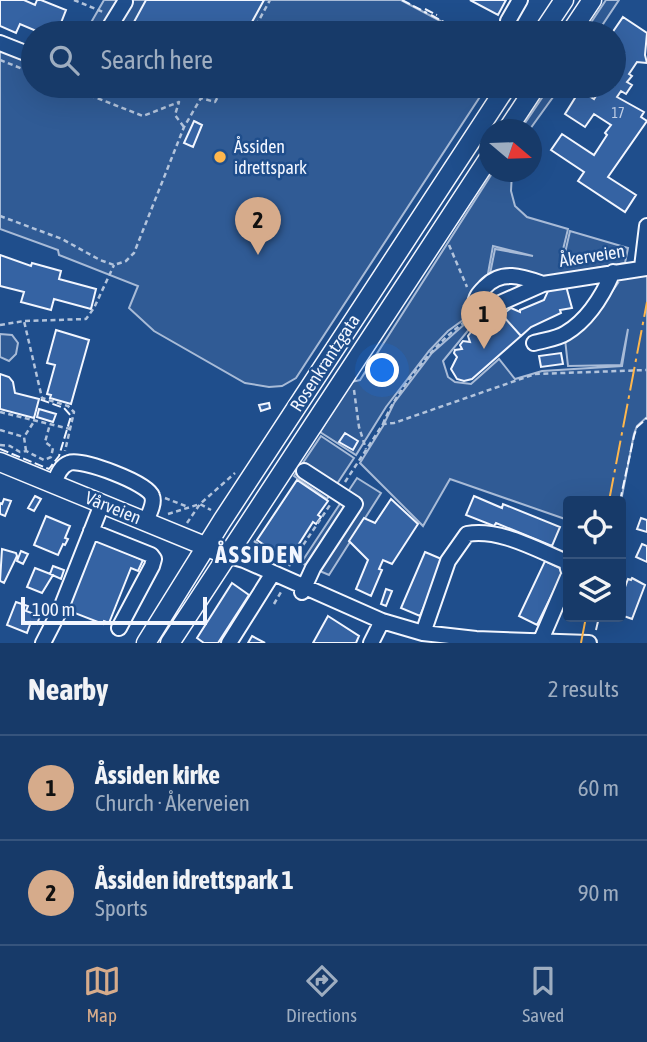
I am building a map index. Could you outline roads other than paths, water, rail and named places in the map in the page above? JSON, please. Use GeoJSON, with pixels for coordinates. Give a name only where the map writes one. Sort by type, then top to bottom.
{"type":"FeatureCollection","features":[{"type":"Feature","properties":{"kind":"main road"},"geometry":{"type":"LineString","coordinates":[[550,21],[564,0]]}},
{"type":"Feature","properties":{"kind":"main road"},"geometry":{"type":"LineString","coordinates":[[578,21],[592,0]]}},
{"type":"Feature","properties":{"kind":"main road","name":"Rosenkrantzgata"},"geometry":{"type":"LineString","coordinates":[[146,643],[206,546],[499,98]]}},
{"type":"Feature","properties":{"kind":"main road"},"geometry":{"type":"LineString","coordinates":[[514,119],[528,98]]}},
{"type":"Feature","properties":{"kind":"main road","name":"Rosenkrantzgata"},"geometry":{"type":"LineString","coordinates":[[170,643],[479,171]]}},
{"type":"Feature","properties":{"kind":"main road","name":"Vårveien"},"geometry":{"type":"LineString","coordinates":[[0,462],[226,555]]}},
{"type":"Feature","properties":{"kind":"street"},"geometry":{"type":"LineString","coordinates":[[508,21],[520,0]]}},
{"type":"Feature","properties":{"kind":"street"},"geometry":{"type":"LineString","coordinates":[[114,21],[125,2]]}},
{"type":"Feature","properties":{"kind":"street"},"geometry":{"type":"LineString","coordinates":[[0,43],[21,51]]}},
{"type":"Feature","properties":{"kind":"street"},"geometry":{"type":"LineString","coordinates":[[645,267],[647,226]]}},
{"type":"Feature","properties":{"kind":"street","name":"Åkerveien"},"geometry":{"type":"LineString","coordinates":[[543,284],[520,276],[505,276],[488,283],[478,295],[475,306],[480,312],[543,284],[645,267]]}},
{"type":"Feature","properties":{"kind":"street"},"geometry":{"type":"LineString","coordinates":[[534,344],[567,333],[582,320],[597,302],[614,272]]}},
{"type":"Feature","properties":{"kind":"street"},"geometry":{"type":"LineString","coordinates":[[54,484],[65,465],[75,461],[83,462],[150,492],[153,501],[146,521]]}},
{"type":"Feature","properties":{"kind":"street"},"geometry":{"type":"LineString","coordinates":[[303,590],[355,504],[304,471]]}},
{"type":"Feature","properties":{"kind":"street"},"geometry":{"type":"LineString","coordinates":[[44,643],[61,608],[102,504]]}},
{"type":"Feature","properties":{"kind":"street"},"geometry":{"type":"LineString","coordinates":[[91,531],[151,555],[154,559],[119,628]]}},
{"type":"Feature","properties":{"kind":"street"},"geometry":{"type":"LineString","coordinates":[[423,633],[448,561],[467,534],[482,532],[500,536],[563,560]]}},
{"type":"Feature","properties":{"kind":"street","name":"Vårveien"},"geometry":{"type":"LineString","coordinates":[[226,555],[276,575],[303,590],[382,621],[423,633],[476,639],[589,643]]}},
{"type":"Feature","properties":{"kind":"street"},"geometry":{"type":"LineString","coordinates":[[229,643],[276,575]]}},
{"type":"Feature","properties":{"kind":"street"},"geometry":{"type":"LineString","coordinates":[[541,640],[563,589]]}},
{"type":"Feature","properties":{"kind":"street"},"geometry":{"type":"LineString","coordinates":[[371,643],[382,621]]}},
{"type":"Feature","properties":{"kind":"place","name":"Åssiden idrettspark"},"geometry":{"type":"Point","coordinates":[220,157]}},
{"type":"Feature","properties":{"kind":"place","name":"Åssiden idrettspark 1"},"geometry":{"type":"Point","coordinates":[258,255]}},
{"type":"Feature","properties":{"kind":"place","name":"Åssiden kirke"},"geometry":{"type":"Point","coordinates":[484,349]}},
{"type":"Feature","properties":{"kind":"district","name":"ÅSSIDEN"},"geometry":{"type":"Point","coordinates":[260,555]}}]}
